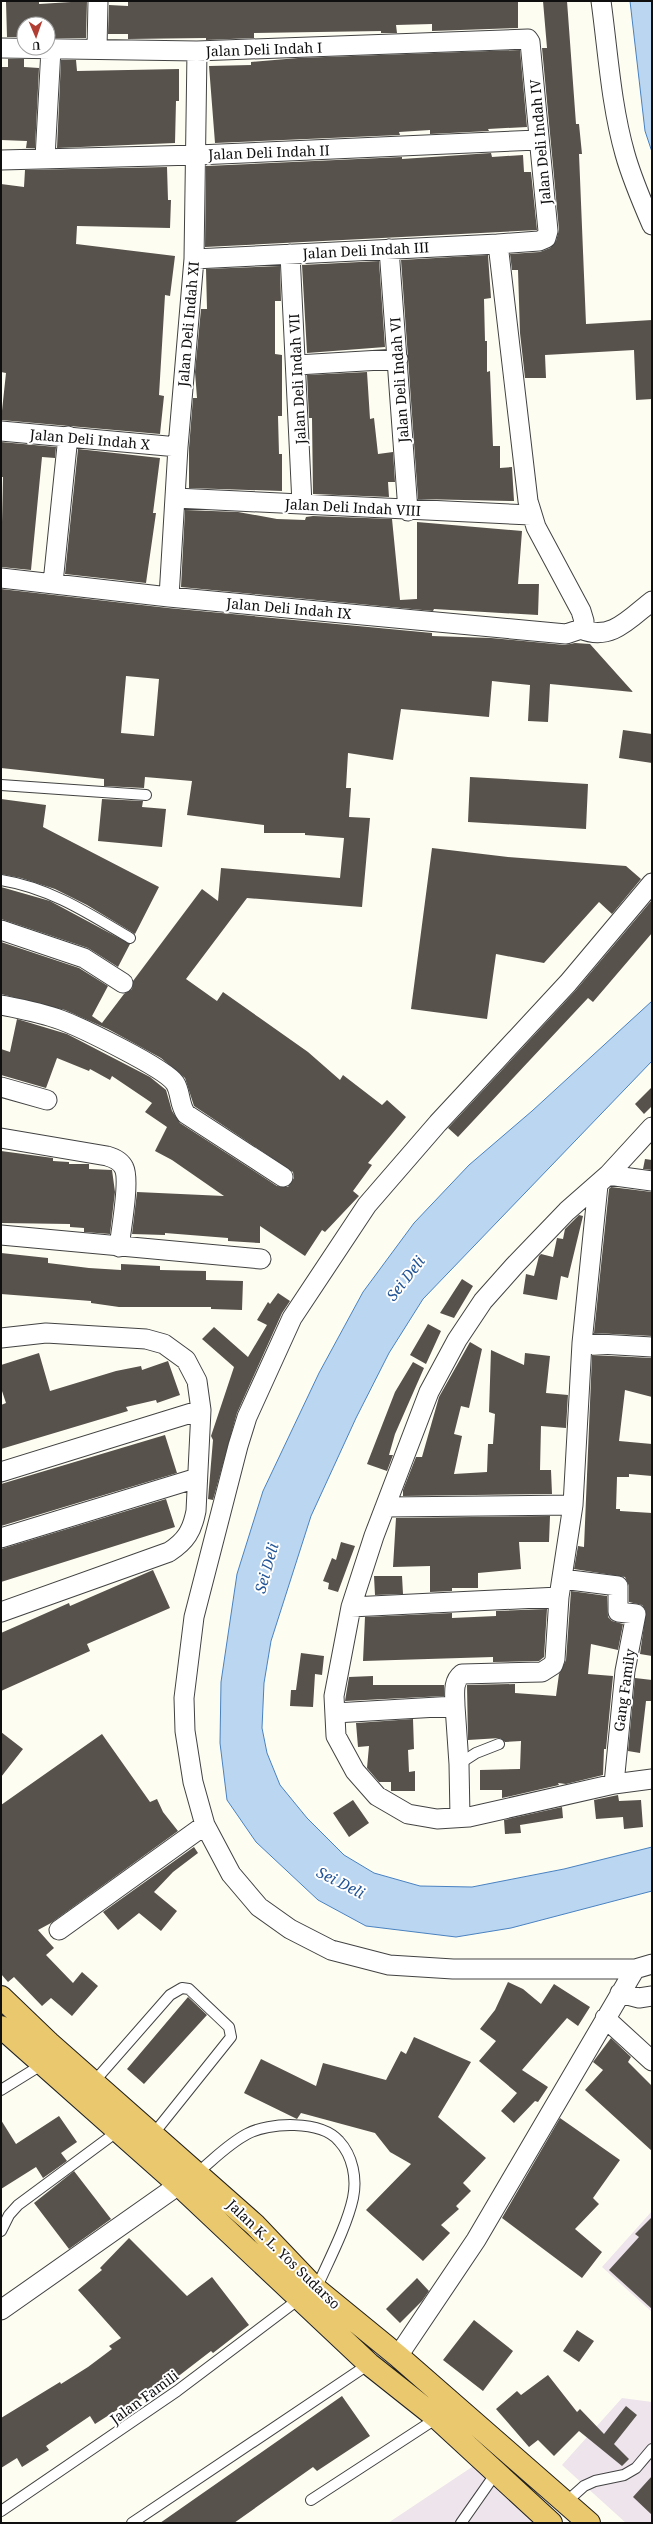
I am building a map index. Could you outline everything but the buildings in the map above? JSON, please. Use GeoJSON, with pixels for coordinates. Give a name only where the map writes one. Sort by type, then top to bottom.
{"type":"FeatureCollection","features":[{"type":"Feature","properties":{"kind":"highway","name":"Jalan K. L. Yos Sudarso"},"geometry":{"type":"LineString","coordinates":[[1,1997],[86,2089],[145,2142],[179,2185],[308,2294],[398,2356],[588,2523]]}},
{"type":"Feature","properties":{"kind":"highway","name":"Jalan K. L. Yos Sudarso"},"geometry":{"type":"LineString","coordinates":[[1,2027],[43,2064],[86,2089],[118,2131],[145,2142],[196,2173],[255,2225],[308,2294],[369,2364],[436,2418],[551,2523]]}},
{"type":"Feature","properties":{"kind":"street"},"geometry":{"type":"LineString","coordinates":[[97,49],[98,1]]}},
{"type":"Feature","properties":{"kind":"street"},"geometry":{"type":"LineString","coordinates":[[601,1],[611,78],[625,153],[635,186],[652,225]]}},
{"type":"Feature","properties":{"kind":"street","name":"Jalan Deli Indah I"},"geometry":{"type":"LineString","coordinates":[[56,49],[197,51],[528,39]]}},
{"type":"Feature","properties":{"kind":"street","name":"Jalan Deli Indah IV"},"geometry":{"type":"LineString","coordinates":[[528,39],[533,51],[538,140],[548,231],[546,238],[539,241]]}},
{"type":"Feature","properties":{"kind":"street","name":"Jalan Deli Indah I"},"geometry":{"type":"LineString","coordinates":[[1,48],[16,48]]}},
{"type":"Feature","properties":{"kind":"street","name":"Jalan Deli Indah XI"},"geometry":{"type":"LineString","coordinates":[[169,597],[178,447],[194,259],[197,155],[197,51]]}},
{"type":"Feature","properties":{"kind":"street"},"geometry":{"type":"LineString","coordinates":[[45,158],[51,56]]}},
{"type":"Feature","properties":{"kind":"street","name":"Jalan Deli Indah II"},"geometry":{"type":"LineString","coordinates":[[1,160],[197,155],[538,140]]}},
{"type":"Feature","properties":{"kind":"street","name":"Jalan Deli Indah III"},"geometry":{"type":"LineString","coordinates":[[194,259],[539,241]]}},
{"type":"Feature","properties":{"kind":"street"},"geometry":{"type":"LineString","coordinates":[[498,244],[526,484],[531,515],[581,611],[584,621],[579,631]]}},
{"type":"Feature","properties":{"kind":"street","name":"Jalan Deli Indah VI"},"geometry":{"type":"LineString","coordinates":[[389,249],[408,511]]}},
{"type":"Feature","properties":{"kind":"street","name":"Jalan Deli Indah VII"},"geometry":{"type":"LineString","coordinates":[[290,254],[297,365],[302,504]]}},
{"type":"Feature","properties":{"kind":"street"},"geometry":{"type":"LineString","coordinates":[[297,365],[398,359]]}},
{"type":"Feature","properties":{"kind":"street","name":"Jalan Deli Indah X"},"geometry":{"type":"LineString","coordinates":[[1,431],[178,447]]}},
{"type":"Feature","properties":{"kind":"street"},"geometry":{"type":"LineString","coordinates":[[53,583],[68,436]]}},
{"type":"Feature","properties":{"kind":"street","name":"Jalan Deli Indah VIII"},"geometry":{"type":"LineString","coordinates":[[175,498],[408,511],[531,515]]}},
{"type":"Feature","properties":{"kind":"street","name":"Jalan Deli Indah IX"},"geometry":{"type":"LineString","coordinates":[[1,578],[169,597],[566,634],[579,631],[599,635],[611,632],[652,601]]}},
{"type":"Feature","properties":{"kind":"street"},"geometry":{"type":"LineString","coordinates":[[644,1966],[453,1969],[389,1965],[331,1950],[290,1929],[259,1907],[231,1874],[205,1825],[193,1782],[185,1731],[184,1698],[192,1632],[238,1446],[247,1416],[292,1318],[367,1205],[443,1117],[568,983],[652,884]]}},
{"type":"Feature","properties":{"kind":"street"},"geometry":{"type":"LineString","coordinates":[[1,930],[84,958],[123,983]]}},
{"type":"Feature","properties":{"kind":"street"},"geometry":{"type":"LineString","coordinates":[[1,1005],[61,1020],[124,1050],[169,1076],[176,1084],[182,1108],[186,1114],[283,1177]]}},
{"type":"Feature","properties":{"kind":"street"},"geometry":{"type":"LineString","coordinates":[[1,1087],[46,1100]]}},
{"type":"Feature","properties":{"kind":"street"},"geometry":{"type":"LineString","coordinates":[[652,1127],[603,1180],[567,1211],[515,1265],[483,1301],[457,1340],[429,1392],[385,1507],[351,1607],[334,1696],[336,1736],[355,1771],[377,1796],[408,1814],[437,1819],[460,1817],[614,1784],[652,1779]]}},
{"type":"Feature","properties":{"kind":"street"},"geometry":{"type":"LineString","coordinates":[[1,1138],[106,1156],[124,1166],[126,1179],[119,1247]]}},
{"type":"Feature","properties":{"kind":"street"},"geometry":{"type":"LineString","coordinates":[[603,1180],[652,1181]]}},
{"type":"Feature","properties":{"kind":"street"},"geometry":{"type":"LineString","coordinates":[[460,1817],[460,1764],[455,1706],[455,1686],[457,1678],[462,1674],[542,1672],[553,1665],[560,1588],[572,1505],[582,1342],[603,1180]]}},
{"type":"Feature","properties":{"kind":"street"},"geometry":{"type":"LineString","coordinates":[[1,1235],[261,1259]]}},
{"type":"Feature","properties":{"kind":"street"},"geometry":{"type":"LineString","coordinates":[[1,1338],[46,1333],[146,1339],[164,1344],[186,1360],[194,1371],[201,1410],[194,1524],[185,1540],[169,1552],[1,1612]]}},
{"type":"Feature","properties":{"kind":"street"},"geometry":{"type":"LineString","coordinates":[[582,1342],[652,1347]]}},
{"type":"Feature","properties":{"kind":"street"},"geometry":{"type":"LineString","coordinates":[[1,1472],[201,1410]]}},
{"type":"Feature","properties":{"kind":"street"},"geometry":{"type":"LineString","coordinates":[[1,1538],[197,1478]]}},
{"type":"Feature","properties":{"kind":"street"},"geometry":{"type":"LineString","coordinates":[[385,1507],[572,1505]]}},
{"type":"Feature","properties":{"kind":"street","name":"Gang Family"},"geometry":{"type":"LineString","coordinates":[[560,1588],[618,1586],[618,1612],[636,1614],[625,1671],[614,1784]]}},
{"type":"Feature","properties":{"kind":"street"},"geometry":{"type":"LineString","coordinates":[[351,1607],[560,1588]]}},
{"type":"Feature","properties":{"kind":"street"},"geometry":{"type":"LineString","coordinates":[[335,1714],[455,1706]]}},
{"type":"Feature","properties":{"kind":"street"},"geometry":{"type":"LineString","coordinates":[[59,1930],[205,1825]]}},
{"type":"Feature","properties":{"kind":"street"},"geometry":{"type":"LineString","coordinates":[[398,2356],[476,2240],[620,1993],[644,1966]]}},
{"type":"Feature","properties":{"kind":"street"},"geometry":{"type":"LineString","coordinates":[[620,1993],[639,1998],[652,1996]]}},
{"type":"Feature","properties":{"kind":"street"},"geometry":{"type":"LineString","coordinates":[[605,2018],[652,2060]]}},
{"type":"Feature","properties":{"kind":"street"},"geometry":{"type":"LineString","coordinates":[[1,2310],[196,2173]]}},
{"type":"Feature","properties":{"kind":"lane"},"geometry":{"type":"LineString","coordinates":[[1,785],[146,795]]}},
{"type":"Feature","properties":{"kind":"lane"},"geometry":{"type":"LineString","coordinates":[[1,880],[24,884],[52,894],[130,938]]}},
{"type":"Feature","properties":{"kind":"lane"},"geometry":{"type":"LineString","coordinates":[[460,1764],[476,1753],[500,1744]]}},
{"type":"Feature","properties":{"kind":"lane"},"geometry":{"type":"LineString","coordinates":[[86,2089],[170,1995],[182,1988],[189,1989],[229,2027],[231,2037],[145,2142]]}},
{"type":"Feature","properties":{"kind":"lane"},"geometry":{"type":"LineString","coordinates":[[1,2090],[43,2064]]}},
{"type":"Feature","properties":{"kind":"lane"},"geometry":{"type":"LineString","coordinates":[[196,2173],[247,2133],[268,2126],[297,2125],[321,2130],[339,2140],[350,2158],[354,2177],[352,2198],[308,2294]]}},
{"type":"Feature","properties":{"kind":"lane"},"geometry":{"type":"LineString","coordinates":[[1,2231],[9,2215],[18,2205],[118,2131]]}},
{"type":"Feature","properties":{"kind":"lane","name":"Jalan Famili"},"geometry":{"type":"LineString","coordinates":[[1,2511],[177,2391],[308,2294]]}},
{"type":"Feature","properties":{"kind":"lane"},"geometry":{"type":"LineString","coordinates":[[132,2523],[369,2364]]}},
{"type":"Feature","properties":{"kind":"lane"},"geometry":{"type":"LineString","coordinates":[[311,2500],[436,2418]]}},
{"type":"Feature","properties":{"kind":"lane"},"geometry":{"type":"LineString","coordinates":[[566,2503],[584,2486],[624,2475],[636,2468],[652,2449]]}},
{"type":"Feature","properties":{"kind":"lane"},"geometry":{"type":"LineString","coordinates":[[461,2523],[496,2473]]}},
{"type":"Feature","properties":{"kind":"shaded area"},"geometry":{"type":"Polygon","coordinates":[[[652,2211],[652,2312],[602,2267],[652,2211]]]}},
{"type":"Feature","properties":{"kind":"shaded area"},"geometry":{"type":"Polygon","coordinates":[[[622,2398],[652,2402],[652,2523],[626,2523],[562,2465],[622,2398]]]}},
{"type":"Feature","properties":{"kind":"shaded area"},"geometry":{"type":"Polygon","coordinates":[[[475,2465],[534,2523],[388,2523],[475,2465]]]}},
{"type":"Feature","properties":{"kind":"water"},"geometry":{"type":"Polygon","coordinates":[[[630,1],[652,1],[652,152],[645,131],[630,1]]]}},
{"type":"Feature","properties":{"kind":"water","name":"Sei Deli"},"geometry":{"type":"Polygon","coordinates":[[[652,1001],[652,1061],[423,1299],[389,1353],[356,1418],[311,1516],[271,1641],[264,1683],[262,1728],[267,1753],[280,1785],[307,1818],[344,1855],[374,1873],[420,1886],[472,1887],[564,1869],[652,1847],[652,1891],[511,1928],[456,1937],[366,1926],[318,1900],[256,1842],[227,1800],[220,1743],[221,1682],[237,1574],[263,1491],[319,1373],[363,1292],[414,1223],[469,1165],[532,1111],[652,1001]]]}}]}
